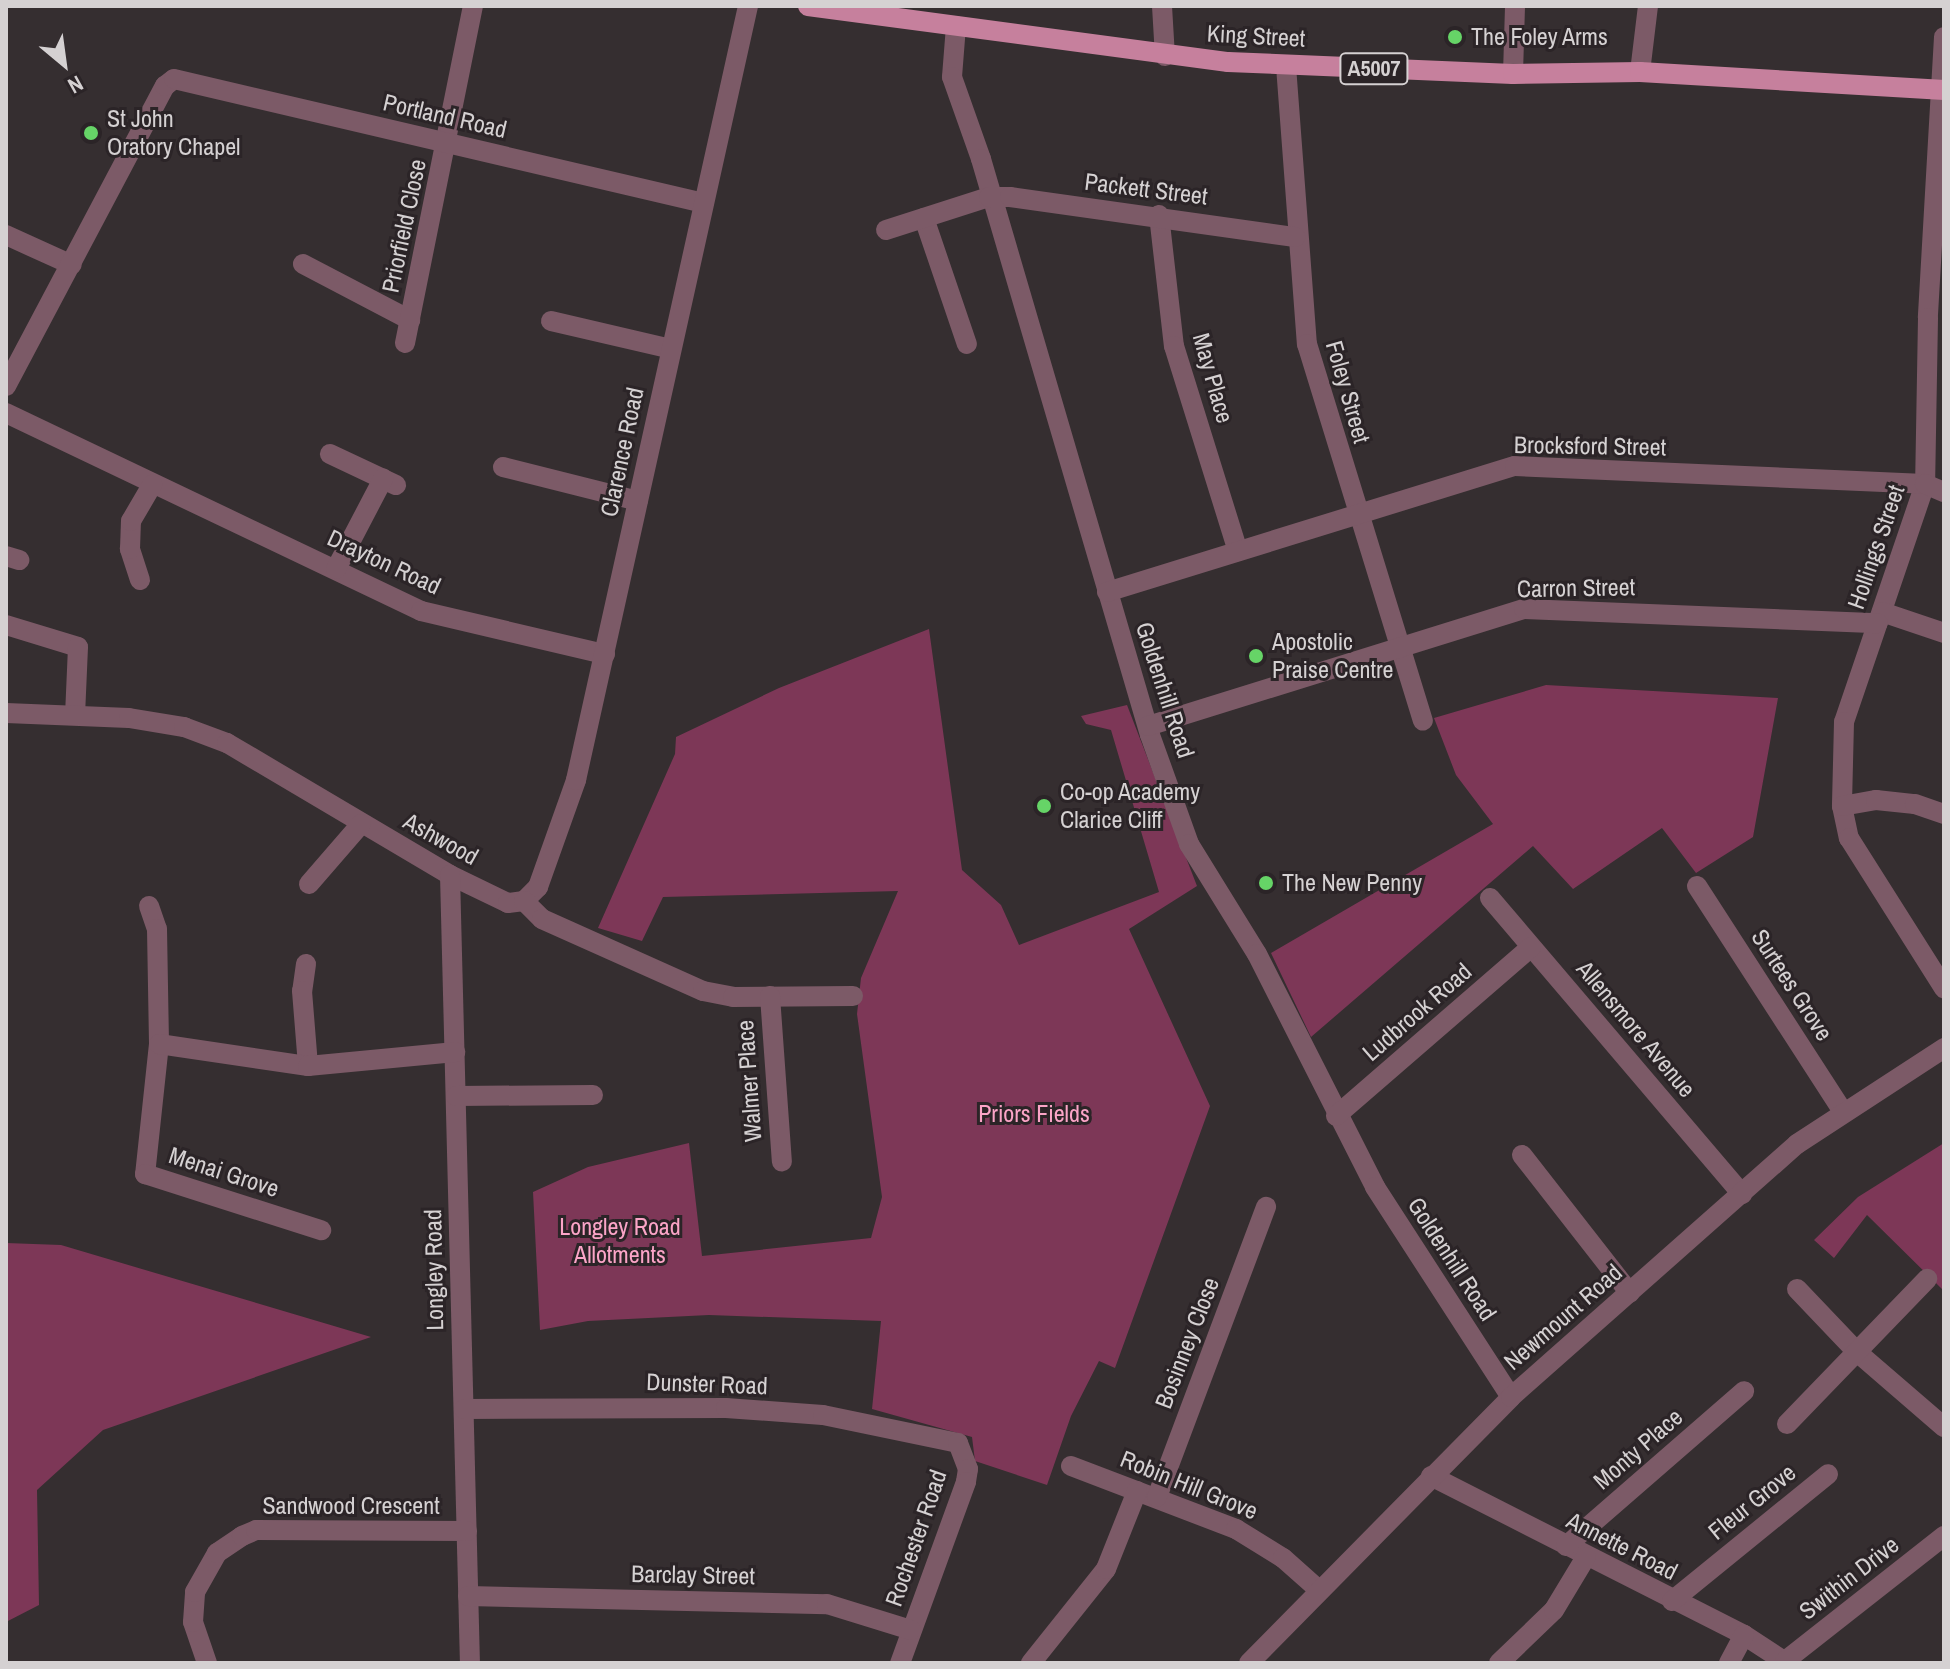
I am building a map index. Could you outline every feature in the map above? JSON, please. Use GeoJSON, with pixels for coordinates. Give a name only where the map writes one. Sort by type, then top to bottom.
{"type":"FeatureCollection","features":[{"type":"Feature","properties":{"kind":"main road","name":"King Street"},"geometry":{"type":"LineString","coordinates":[[808,6],[1165,56],[1286,66],[1513,74],[1640,72],[1942,90]]}},
{"type":"Feature","properties":{"kind":"street","name":"Priorfield Close"},"geometry":{"type":"LineString","coordinates":[[405,343],[448,144],[473,6]]}},
{"type":"Feature","properties":{"kind":"street","name":"Clarence Road"},"geometry":{"type":"LineString","coordinates":[[524,901],[538,887],[576,780],[748,6]]}},
{"type":"Feature","properties":{"kind":"street"},"geometry":{"type":"LineString","coordinates":[[1162,6],[1165,56]]}},
{"type":"Feature","properties":{"kind":"street"},"geometry":{"type":"LineString","coordinates":[[1513,74],[1515,6]]}},
{"type":"Feature","properties":{"kind":"street"},"geometry":{"type":"LineString","coordinates":[[1640,72],[1648,6]]}},
{"type":"Feature","properties":{"kind":"street","name":"Goldenhill Road"},"geometry":{"type":"LineString","coordinates":[[956,26],[952,77],[1148,726],[1189,844],[1257,954],[1336,1116],[1375,1187],[1511,1397]]}},
{"type":"Feature","properties":{"kind":"street","name":"Hollings Street"},"geometry":{"type":"LineString","coordinates":[[1944,37],[1934,488],[1880,617],[1844,722],[1842,806],[1849,838],[1944,988]]}},
{"type":"Feature","properties":{"kind":"street","name":"Foley Street"},"geometry":{"type":"LineString","coordinates":[[1286,66],[1295,237],[1307,344],[1423,721]]}},
{"type":"Feature","properties":{"kind":"street","name":"Portland Road"},"geometry":{"type":"LineString","coordinates":[[72,265],[165,86],[174,79],[704,203]]}},
{"type":"Feature","properties":{"kind":"street"},"geometry":{"type":"LineString","coordinates":[[886,230],[989,197]]}},
{"type":"Feature","properties":{"kind":"street","name":"Packett Street"},"geometry":{"type":"LineString","coordinates":[[989,197],[1159,215],[1295,237]]}},
{"type":"Feature","properties":{"kind":"street","name":"May Place"},"geometry":{"type":"LineString","coordinates":[[1159,215],[1174,346],[1238,551]]}},
{"type":"Feature","properties":{"kind":"street"},"geometry":{"type":"LineString","coordinates":[[924,218],[967,344]]}},
{"type":"Feature","properties":{"kind":"street"},"geometry":{"type":"LineString","coordinates":[[6,235],[72,265],[6,386]]}},
{"type":"Feature","properties":{"kind":"street","name":"Priorfield Close"},"geometry":{"type":"LineString","coordinates":[[303,264],[410,320]]}},
{"type":"Feature","properties":{"kind":"street"},"geometry":{"type":"LineString","coordinates":[[551,321],[671,349]]}},
{"type":"Feature","properties":{"kind":"street","name":"Drayton Road"},"geometry":{"type":"LineString","coordinates":[[8,418],[421,611],[605,654]]}},
{"type":"Feature","properties":{"kind":"street"},"geometry":{"type":"LineString","coordinates":[[330,454],[390,482],[336,569]]}},
{"type":"Feature","properties":{"kind":"street","name":"Brocksford Street"},"geometry":{"type":"LineString","coordinates":[[1107,592],[1515,466],[1934,488]]}},
{"type":"Feature","properties":{"kind":"street"},"geometry":{"type":"LineString","coordinates":[[503,467],[638,501]]}},
{"type":"Feature","properties":{"kind":"street"},"geometry":{"type":"LineString","coordinates":[[140,580],[130,549],[131,521],[152,485]]}},
{"type":"Feature","properties":{"kind":"street","name":"Carron Street"},"geometry":{"type":"LineString","coordinates":[[1148,726],[1524,609],[1880,617],[1944,633]]}},
{"type":"Feature","properties":{"kind":"street"},"geometry":{"type":"LineString","coordinates":[[6,625],[78,647],[75,715]]}},
{"type":"Feature","properties":{"kind":"street","name":"Ashwood"},"geometry":{"type":"LineString","coordinates":[[6,713],[75,715],[184,727],[227,743],[450,875],[508,903],[524,901],[542,919],[703,991],[770,996],[853,996]]}},
{"type":"Feature","properties":{"kind":"street"},"geometry":{"type":"LineString","coordinates":[[1842,806],[1876,800],[1915,804],[1944,814]]}},
{"type":"Feature","properties":{"kind":"street"},"geometry":{"type":"LineString","coordinates":[[309,884],[361,824]]}},
{"type":"Feature","properties":{"kind":"street","name":"Longley Road"},"geometry":{"type":"LineString","coordinates":[[450,875],[470,1663]]}},
{"type":"Feature","properties":{"kind":"street","name":"Surtees Grove"},"geometry":{"type":"LineString","coordinates":[[1697,886],[1843,1112]]}},
{"type":"Feature","properties":{"kind":"street","name":"Allensmore Avenue"},"geometry":{"type":"LineString","coordinates":[[1490,898],[1742,1194]]}},
{"type":"Feature","properties":{"kind":"street","name":"Menai Grove"},"geometry":{"type":"LineString","coordinates":[[149,906],[157,929],[159,1044],[145,1174],[321,1230]]}},
{"type":"Feature","properties":{"kind":"street","name":"Ludbrook Road"},"geometry":{"type":"LineString","coordinates":[[1336,1116],[1531,947]]}},
{"type":"Feature","properties":{"kind":"street"},"geometry":{"type":"LineString","coordinates":[[306,964],[302,991],[308,1066]]}},
{"type":"Feature","properties":{"kind":"street","name":"Walmer Place"},"geometry":{"type":"LineString","coordinates":[[770,996],[782,1162]]}},
{"type":"Feature","properties":{"kind":"street"},"geometry":{"type":"LineString","coordinates":[[159,1044],[308,1066],[455,1052]]}},
{"type":"Feature","properties":{"kind":"street","name":"Newmount Road"},"geometry":{"type":"LineString","coordinates":[[1249,1663],[1511,1397],[1742,1194],[1843,1112],[1944,1048]]}},
{"type":"Feature","properties":{"kind":"street"},"geometry":{"type":"LineString","coordinates":[[456,1096],[593,1095]]}},
{"type":"Feature","properties":{"kind":"street"},"geometry":{"type":"LineString","coordinates":[[1522,1155],[1630,1293]]}},
{"type":"Feature","properties":{"kind":"street","name":"Bosinney Close"},"geometry":{"type":"LineString","coordinates":[[1031,1663],[1106,1569],[1147,1494],[1266,1207]]}},
{"type":"Feature","properties":{"kind":"street"},"geometry":{"type":"LineString","coordinates":[[1787,1424],[1927,1279]]}},
{"type":"Feature","properties":{"kind":"street"},"geometry":{"type":"LineString","coordinates":[[1797,1289],[1857,1352],[1944,1427]]}},
{"type":"Feature","properties":{"kind":"street","name":"Monty Place"},"geometry":{"type":"LineString","coordinates":[[1566,1546],[1744,1391]]}},
{"type":"Feature","properties":{"kind":"street","name":"Dunster Road"},"geometry":{"type":"LineString","coordinates":[[464,1409],[726,1408],[823,1415],[947,1439]]}},
{"type":"Feature","properties":{"kind":"street","name":"Rochester Road"},"geometry":{"type":"LineString","coordinates":[[900,1663],[966,1482],[968,1469],[958,1443],[947,1439]]}},
{"type":"Feature","properties":{"kind":"street","name":"Robin Hill Grove"},"geometry":{"type":"LineString","coordinates":[[1071,1466],[1249,1536],[1319,1590]]}},
{"type":"Feature","properties":{"kind":"street","name":"Fleur Grove"},"geometry":{"type":"LineString","coordinates":[[1672,1601],[1828,1474]]}},
{"type":"Feature","properties":{"kind":"street","name":"Annette Road"},"geometry":{"type":"LineString","coordinates":[[1431,1476],[1744,1635],[1786,1662]]}},
{"type":"Feature","properties":{"kind":"street","name":"Sandwood Crescent"},"geometry":{"type":"LineString","coordinates":[[207,1663],[195,1637],[195,1592],[208,1565],[242,1536],[256,1530],[467,1531]]}},
{"type":"Feature","properties":{"kind":"street","name":"Swithin Drive"},"geometry":{"type":"LineString","coordinates":[[1786,1662],[1944,1536]]}},
{"type":"Feature","properties":{"kind":"street"},"geometry":{"type":"LineString","coordinates":[[1499,1663],[1554,1610],[1586,1557]]}},
{"type":"Feature","properties":{"kind":"street","name":"Barclay Street"},"geometry":{"type":"LineString","coordinates":[[468,1596],[827,1604],[911,1630]]}},
{"type":"Feature","properties":{"kind":"street"},"geometry":{"type":"LineString","coordinates":[[1729,1663],[1744,1635]]}},
{"type":"Feature","properties":{"kind":"green space","name":"Priors Fields"},"geometry":{"type":"Polygon","coordinates":[[[929,629],[962,870],[1001,905],[1019,945],[1159,892],[1111,730],[1086,724],[1081,716],[1127,705],[1197,886],[1129,929],[1210,1106],[1115,1368],[1099,1361],[1071,1416],[1047,1485],[975,1461],[972,1437],[872,1409],[881,1321],[709,1315],[588,1321],[540,1330],[533,1192],[588,1167],[689,1143],[702,1256],[871,1238],[882,1197],[857,1014],[861,978],[898,891],[663,897],[642,941],[598,928],[675,754],[676,737],[779,688],[929,629]]]}},
{"type":"Feature","properties":{"kind":"green space"},"geometry":{"type":"Polygon","coordinates":[[[1546,685],[1778,698],[1753,837],[1696,873],[1662,828],[1573,889],[1533,846],[1311,1037],[1271,953],[1493,824],[1456,775],[1434,718],[1546,685]]]}},
{"type":"Feature","properties":{"kind":"green space"},"geometry":{"type":"Polygon","coordinates":[[[1944,1143],[1944,1291],[1867,1215],[1834,1258],[1814,1240],[1858,1197],[1944,1143]]]}},
{"type":"Feature","properties":{"kind":"green space"},"geometry":{"type":"Polygon","coordinates":[[[6,1243],[61,1245],[371,1337],[103,1430],[37,1490],[39,1605],[6,1622],[6,1243]]]}},
{"type":"Feature","properties":{"kind":"place","name":"The Foley Arms"},"geometry":{"type":"Point","coordinates":[1455,37]}},
{"type":"Feature","properties":{"kind":"place","name":"St John Oratory Chapel"},"geometry":{"type":"Point","coordinates":[91,133]}},
{"type":"Feature","properties":{"kind":"place","name":"Apostolic Praise Centre"},"geometry":{"type":"Point","coordinates":[1256,656]}},
{"type":"Feature","properties":{"kind":"place","name":"Co-op Academy Clarice Cliff"},"geometry":{"type":"Point","coordinates":[1044,806]}},
{"type":"Feature","properties":{"kind":"place","name":"The New Penny"},"geometry":{"type":"Point","coordinates":[1266,883]}},
{"type":"Feature","properties":{"kind":"park label","name":"Longley Road Allotments"},"geometry":{"type":"Point","coordinates":[620,1241]}}]}
